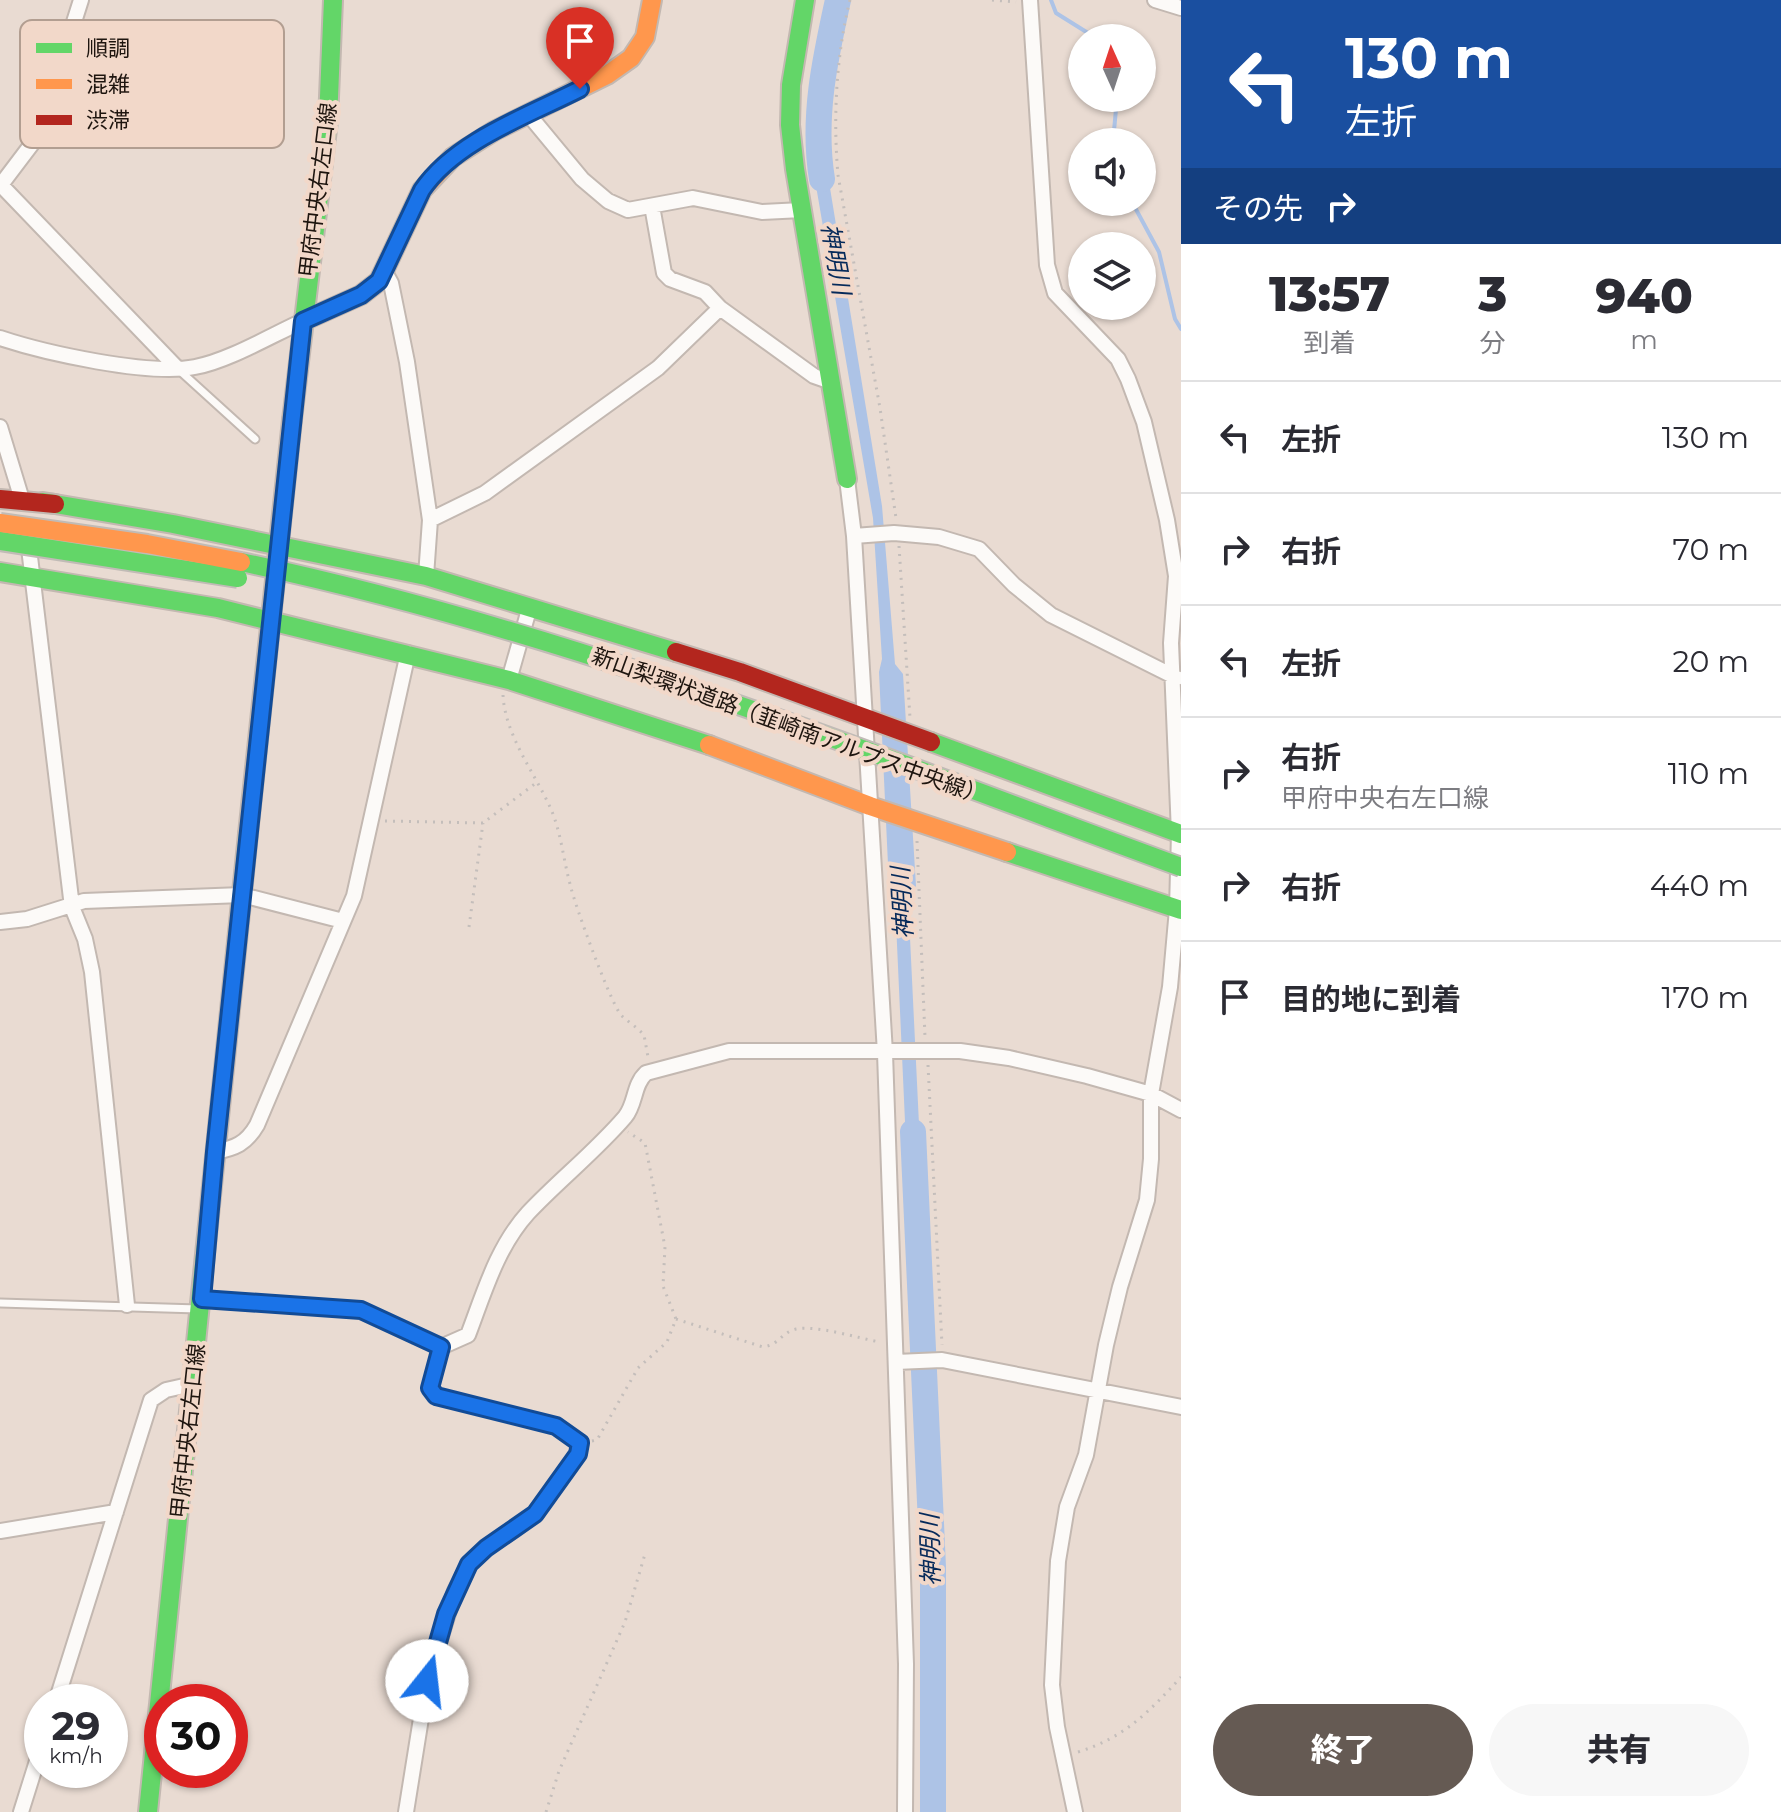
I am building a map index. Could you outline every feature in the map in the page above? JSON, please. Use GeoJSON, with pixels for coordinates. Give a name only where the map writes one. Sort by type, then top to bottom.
{"type":"FeatureCollection","features":[{"type":"Feature","properties":{"kind":"main road","name":"甲府中央右左口線"},"geometry":{"type":"LineString","coordinates":[[148,1812],[278,546],[328,121],[333,0]]}},
{"type":"Feature","properties":{"kind":"main road"},"geometry":{"type":"LineString","coordinates":[[303,321],[371,289],[385,272],[411,210],[431,176],[466,148],[606,76],[625,62],[643,42],[652,13],[652,0]]}},
{"type":"Feature","properties":{"kind":"main road"},"geometry":{"type":"LineString","coordinates":[[805,0],[791,85],[790,125],[847,479]]}},
{"type":"Feature","properties":{"kind":"main road"},"geometry":{"type":"LineString","coordinates":[[0,497],[55,504],[426,576],[740,672],[1180,834]]}},
{"type":"Feature","properties":{"kind":"main road","name":"新山梨環状道路（韮崎南アルプス中央線）"},"geometry":{"type":"LineString","coordinates":[[0,523],[165,547],[289,572],[577,651],[666,680],[1181,867]]}},
{"type":"Feature","properties":{"kind":"main road","name":"新山梨環状道路（韮崎南アルプス中央線）"},"geometry":{"type":"LineString","coordinates":[[0,541],[228,577],[392,598]]}},
{"type":"Feature","properties":{"kind":"main road"},"geometry":{"type":"LineString","coordinates":[[0,572],[218,608],[509,680],[690,738],[876,808],[1179,909]]}},
{"type":"Feature","properties":{"kind":"street"},"geometry":{"type":"LineString","coordinates":[[75,20],[81,0]]}},
{"type":"Feature","properties":{"kind":"street"},"geometry":{"type":"LineString","coordinates":[[1155,0],[1181,8]]}},
{"type":"Feature","properties":{"kind":"street"},"geometry":{"type":"LineString","coordinates":[[1030,1],[1047,265],[1055,293],[1118,359],[1144,422],[1167,520],[1176,576],[1171,643],[1176,677],[1179,909],[1170,987],[1151,1094],[1151,1159],[1147,1200],[1120,1287],[1086,1455],[1067,1507],[1058,1561],[1052,1685],[1062,1757],[1075,1812]]}},
{"type":"Feature","properties":{"kind":"street"},"geometry":{"type":"LineString","coordinates":[[529,115],[582,179],[608,201],[628,210],[693,198],[762,212],[802,210]]}},
{"type":"Feature","properties":{"kind":"street"},"geometry":{"type":"LineString","coordinates":[[28,148],[0,185],[177,368]]}},
{"type":"Feature","properties":{"kind":"street"},"geometry":{"type":"LineString","coordinates":[[652,206],[664,273],[670,279],[705,292],[720,308],[814,376],[831,382]]}},
{"type":"Feature","properties":{"kind":"street"},"geometry":{"type":"LineString","coordinates":[[385,272],[391,283],[407,362],[430,520],[426,576]]}},
{"type":"Feature","properties":{"kind":"street"},"geometry":{"type":"LineString","coordinates":[[430,520],[485,493],[658,368],[720,308]]}},
{"type":"Feature","properties":{"kind":"street"},"geometry":{"type":"LineString","coordinates":[[0,338],[109,362],[177,368],[212,362],[303,321]]}},
{"type":"Feature","properties":{"kind":"street"},"geometry":{"type":"LineString","coordinates":[[0,427],[23,500],[72,907],[85,939],[92,972],[127,1305]]}},
{"type":"Feature","properties":{"kind":"street"},"geometry":{"type":"LineString","coordinates":[[847,479],[858,536],[888,1052],[895,1346],[901,1362],[905,1812]]}},
{"type":"Feature","properties":{"kind":"street"},"geometry":{"type":"LineString","coordinates":[[858,536],[896,534],[939,537],[979,549],[1014,585],[1051,615],[1176,677]]}},
{"type":"Feature","properties":{"kind":"street"},"geometry":{"type":"LineString","coordinates":[[509,680],[530,606]]}},
{"type":"Feature","properties":{"kind":"street"},"geometry":{"type":"LineString","coordinates":[[215,1152],[235,1148],[249,1139],[257,1125],[354,896],[408,653]]}},
{"type":"Feature","properties":{"kind":"street"},"geometry":{"type":"LineString","coordinates":[[0,922],[27,919],[84,901],[242,895],[343,921]]}},
{"type":"Feature","properties":{"kind":"street"},"geometry":{"type":"LineString","coordinates":[[201,1304],[361,1310],[441,1347],[468,1335],[493,1267],[511,1236],[528,1214],[600,1145],[630,1111],[640,1079],[650,1072],[729,1051],[960,1051],[1009,1058],[1151,1094],[1181,1110]]}},
{"type":"Feature","properties":{"kind":"street"},"geometry":{"type":"LineString","coordinates":[[406,1812],[427,1681],[455,1591],[469,1564],[486,1548],[535,1514],[578,1454],[580,1443],[556,1426],[436,1396],[430,1388],[441,1347]]}},
{"type":"Feature","properties":{"kind":"street"},"geometry":{"type":"LineString","coordinates":[[901,1362],[941,1360],[1181,1407]]}},
{"type":"Feature","properties":{"kind":"street"},"geometry":{"type":"LineString","coordinates":[[62,1684],[151,1400],[166,1390],[193,1384]]}},
{"type":"Feature","properties":{"kind":"street"},"geometry":{"type":"LineString","coordinates":[[0,1531],[116,1512]]}},
{"type":"Feature","properties":{"kind":"street"},"geometry":{"type":"LineString","coordinates":[[21,1812],[29,1788]]}},
{"type":"Feature","properties":{"kind":"lane"},"geometry":{"type":"LineString","coordinates":[[177,368],[255,439]]}},
{"type":"Feature","properties":{"kind":"lane"},"geometry":{"type":"LineString","coordinates":[[0,1303],[201,1304]]}},
{"type":"Feature","properties":{"kind":"path"},"geometry":{"type":"LineString","coordinates":[[850,0],[838,77],[835,143],[877,392],[896,534],[907,732]]}},
{"type":"Feature","properties":{"kind":"path"},"geometry":{"type":"LineString","coordinates":[[992,0],[1030,1]]}},
{"type":"Feature","properties":{"kind":"path"},"geometry":{"type":"LineString","coordinates":[[509,680],[503,693],[504,708],[536,783],[550,807],[562,843],[570,886],[619,1014],[644,1035],[650,1072]]}},
{"type":"Feature","properties":{"kind":"path"},"geometry":{"type":"LineString","coordinates":[[369,821],[483,823],[536,783]]}},
{"type":"Feature","properties":{"kind":"path"},"geometry":{"type":"LineString","coordinates":[[914,820],[941,1360]]}},
{"type":"Feature","properties":{"kind":"path"},"geometry":{"type":"LineString","coordinates":[[469,927],[483,823]]}},
{"type":"Feature","properties":{"kind":"path"},"geometry":{"type":"LineString","coordinates":[[580,1443],[597,1440],[638,1368],[667,1342],[676,1319],[663,1286],[665,1247],[645,1143],[618,1125]]}},
{"type":"Feature","properties":{"kind":"path"},"geometry":{"type":"LineString","coordinates":[[676,1319],[763,1347],[775,1345],[794,1329],[810,1329],[895,1346]]}},
{"type":"Feature","properties":{"kind":"path"},"geometry":{"type":"LineString","coordinates":[[546,1812],[559,1771],[625,1622],[645,1554]]}},
{"type":"Feature","properties":{"kind":"path"},"geometry":{"type":"LineString","coordinates":[[1062,1757],[1104,1744],[1143,1718],[1181,1677]]}},
{"type":"Feature","properties":{"kind":"water"},"geometry":{"type":"Polygon","coordinates":[[[826,145],[830,188],[882,506],[895,664],[903,674],[916,886],[908,896],[921,1166],[907,1166],[895,900],[889,886],[879,672],[882,659],[873,518],[815,180],[812,146],[826,145]]]}},
{"type":"Feature","properties":{"kind":"waterway","name":"神明川"},"geometry":{"type":"LineString","coordinates":[[822,179],[819,111],[838,0]]}},
{"type":"Feature","properties":{"kind":"waterway"},"geometry":{"type":"LineString","coordinates":[[1051,0],[1056,13],[1074,24]]}},
{"type":"Feature","properties":{"kind":"waterway"},"geometry":{"type":"LineString","coordinates":[[1114,128],[1116,112]]}},
{"type":"Feature","properties":{"kind":"waterway"},"geometry":{"type":"LineString","coordinates":[[1140,216],[1159,252],[1175,319],[1181,329]]}},
{"type":"Feature","properties":{"kind":"waterway","name":"神明川"},"geometry":{"type":"LineString","coordinates":[[913,1132],[933,1567],[933,1812]]}},
{"type":"Feature","properties":{"kind":"traffic: fast"},"geometry":{"type":"LineString","coordinates":[[292,420],[328,121],[333,0]]}},
{"type":"Feature","properties":{"kind":"traffic: fast"},"geometry":{"type":"LineString","coordinates":[[805,0],[791,85],[790,125],[847,479]]}},
{"type":"Feature","properties":{"kind":"traffic: fast"},"geometry":{"type":"LineString","coordinates":[[43,502],[173,524],[426,576],[676,652]]}},
{"type":"Feature","properties":{"kind":"traffic: fast"},"geometry":{"type":"LineString","coordinates":[[0,541],[238,578]]}},
{"type":"Feature","properties":{"kind":"traffic: fast"},"geometry":{"type":"LineString","coordinates":[[241,562],[481,622],[599,658],[833,738],[1181,867]]}},
{"type":"Feature","properties":{"kind":"traffic: fast"},"geometry":{"type":"LineString","coordinates":[[0,572],[218,608],[509,680],[709,745]]}},
{"type":"Feature","properties":{"kind":"traffic: fast"},"geometry":{"type":"LineString","coordinates":[[931,742],[1181,834]]}},
{"type":"Feature","properties":{"kind":"traffic: fast"},"geometry":{"type":"LineString","coordinates":[[148,1812],[248,834]]}},
{"type":"Feature","properties":{"kind":"traffic: fast"},"geometry":{"type":"LineString","coordinates":[[1007,852],[1181,910]]}},
{"type":"Feature","properties":{"kind":"traffic: slow"},"geometry":{"type":"LineString","coordinates":[[303,321],[361,295],[379,281],[422,190],[453,157],[494,131],[607,75],[631,58],[645,37],[652,0]]}},
{"type":"Feature","properties":{"kind":"traffic: slow"},"geometry":{"type":"LineString","coordinates":[[248,834],[292,420]]}},
{"type":"Feature","properties":{"kind":"traffic: slow"},"geometry":{"type":"LineString","coordinates":[[0,523],[147,544],[241,562]]}},
{"type":"Feature","properties":{"kind":"traffic: slow"},"geometry":{"type":"LineString","coordinates":[[709,745],[870,806],[1007,852]]}},
{"type":"Feature","properties":{"kind":"traffic: jam"},"geometry":{"type":"LineString","coordinates":[[0,499],[55,504]]}},
{"type":"Feature","properties":{"kind":"traffic: jam"},"geometry":{"type":"LineString","coordinates":[[676,652],[740,672],[931,742]]}},
{"type":"Feature","properties":{"kind":"route"},"geometry":{"type":"LineString","coordinates":[[427,1681],[446,1614],[469,1564],[486,1548],[535,1514],[578,1454],[580,1443],[556,1426],[436,1396],[430,1388],[441,1347],[361,1310],[202,1299],[215,1152],[303,321],[361,295],[379,281],[422,190],[431,176],[447,162],[466,148],[580,89]]}}]}
